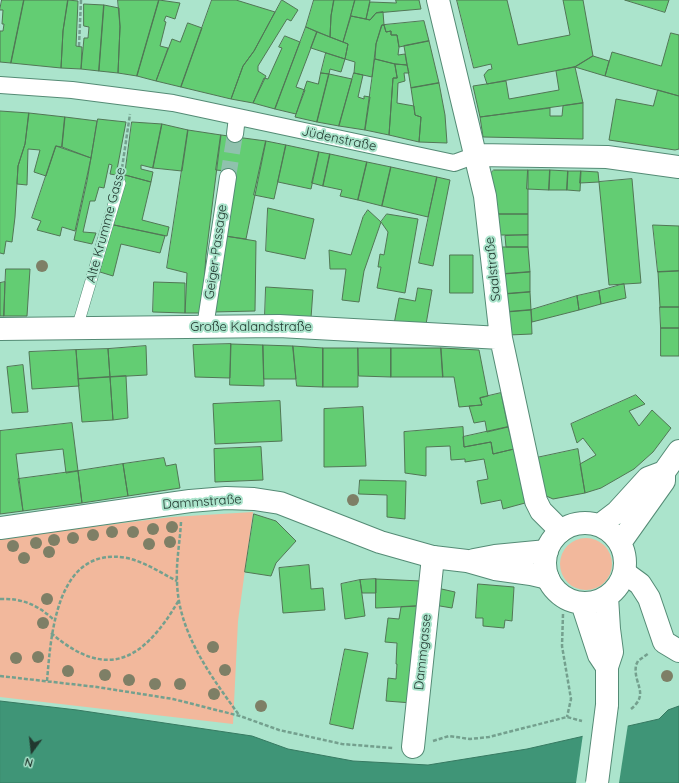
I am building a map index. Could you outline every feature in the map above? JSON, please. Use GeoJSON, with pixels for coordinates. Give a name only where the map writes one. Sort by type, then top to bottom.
{"type":"FeatureCollection","features":[{"type":"Feature","properties":{"kind":"street","name":"Saalstraße"},"geometry":{"type":"LineString","coordinates":[[438,0],[485,196],[501,338],[536,501],[541,511],[561,531]]}},
{"type":"Feature","properties":{"kind":"street","name":"Jüdenstraße"},"geometry":{"type":"LineString","coordinates":[[0,85],[133,97],[238,117],[454,163],[476,155],[607,156],[679,167]]}},
{"type":"Feature","properties":{"kind":"street"},"geometry":{"type":"LineString","coordinates":[[235,134],[238,117]]}},
{"type":"Feature","properties":{"kind":"street","name":"Geiger-Passage"},"geometry":{"type":"LineString","coordinates":[[205,326],[228,177]]}},
{"type":"Feature","properties":{"kind":"street","name":"Große Kalandstraße"},"geometry":{"type":"LineString","coordinates":[[0,329],[279,326],[501,338]]}},
{"type":"Feature","properties":{"kind":"street"},"geometry":{"type":"LineString","coordinates":[[600,525],[617,512],[648,478],[664,472],[679,451]]}},
{"type":"Feature","properties":{"kind":"street"},"geometry":{"type":"LineString","coordinates":[[620,543],[664,481],[664,472]]}},
{"type":"Feature","properties":{"kind":"street","name":"Dammstraße"},"geometry":{"type":"LineString","coordinates":[[0,528],[183,502],[226,498],[254,499],[280,503],[380,542],[433,557],[467,561],[495,570],[531,574],[548,578]]}},
{"type":"Feature","properties":{"kind":"street"},"geometry":{"type":"LineString","coordinates":[[579,523],[600,525],[609,530],[620,543],[626,558],[624,573],[616,589],[607,597],[595,602],[582,603],[561,595],[548,578],[545,562],[547,552],[552,541],[561,531],[579,523]]}},
{"type":"Feature","properties":{"kind":"street","name":"Dammstraße"},"geometry":{"type":"LineString","coordinates":[[467,561],[495,556],[547,552]]}},
{"type":"Feature","properties":{"kind":"street","name":"Dammgasse"},"geometry":{"type":"LineString","coordinates":[[413,747],[433,557]]}},
{"type":"Feature","properties":{"kind":"street"},"geometry":{"type":"LineString","coordinates":[[624,573],[640,584],[649,598],[672,647]]}},
{"type":"Feature","properties":{"kind":"street"},"geometry":{"type":"LineString","coordinates":[[596,783],[607,706],[607,666],[612,652],[607,597]]}},
{"type":"Feature","properties":{"kind":"street"},"geometry":{"type":"LineString","coordinates":[[582,603],[598,655],[607,666]]}},
{"type":"Feature","properties":{"kind":"lane","name":"Alte Krumme Gasse"},"geometry":{"type":"LineString","coordinates":[[77,328],[120,183]]}},
{"type":"Feature","properties":{"kind":"path"},"geometry":{"type":"LineString","coordinates":[[79,46],[81,0]]}},
{"type":"Feature","properties":{"kind":"path","name":"Alte Krumme Gasse"},"geometry":{"type":"LineString","coordinates":[[120,183],[133,97]]}},
{"type":"Feature","properties":{"kind":"path"},"geometry":{"type":"LineString","coordinates":[[183,502],[177,581],[179,600],[189,634],[207,671],[240,716]]}},
{"type":"Feature","properties":{"kind":"path"},"geometry":{"type":"LineString","coordinates":[[47,681],[51,634],[54,620],[62,597],[71,580],[83,567],[96,560],[110,557],[126,558],[142,563],[177,581]]}},
{"type":"Feature","properties":{"kind":"path"},"geometry":{"type":"LineString","coordinates":[[0,599],[13,599],[31,604],[43,610],[54,620]]}},
{"type":"Feature","properties":{"kind":"path"},"geometry":{"type":"LineString","coordinates":[[51,634],[67,647],[86,657],[101,661],[112,661],[130,655],[148,643],[165,624],[179,600]]}},
{"type":"Feature","properties":{"kind":"path"},"geometry":{"type":"LineString","coordinates":[[563,613],[562,646],[571,699],[567,717]]}},
{"type":"Feature","properties":{"kind":"path"},"geometry":{"type":"LineString","coordinates":[[631,709],[638,704],[642,697],[635,670],[638,661],[672,647]]}},
{"type":"Feature","properties":{"kind":"path"},"geometry":{"type":"LineString","coordinates":[[0,676],[47,681],[173,699],[240,716],[279,730],[342,744],[395,748],[413,747],[449,736],[470,739],[489,738],[567,717],[582,721]]}},
{"type":"Feature","properties":{"kind":"shaded area"},"geometry":{"type":"Polygon","coordinates":[[[253,512],[238,621],[233,724],[0,697],[0,538],[172,517],[253,512]]]}},
{"type":"Feature","properties":{"kind":"shaded area"},"geometry":{"type":"Polygon","coordinates":[[[581,538],[591,538],[605,545],[612,559],[612,569],[605,583],[591,590],[581,590],[571,586],[564,579],[560,569],[560,559],[564,549],[571,542],[581,538]]]}},
{"type":"Feature","properties":{"kind":"shaded area"},"geometry":{"type":"Polygon","coordinates":[[[0,701],[77,710],[252,736],[288,749],[353,761],[428,765],[527,749],[659,719],[668,710],[679,706],[679,783],[0,783],[0,701]]]}},
{"type":"Feature","properties":{"kind":"pier"},"geometry":{"type":"Polygon","coordinates":[[[628,724],[619,783],[576,783],[583,734],[628,724]]]}},
{"type":"Feature","properties":{"kind":"building"},"geometry":{"type":"Polygon","coordinates":[[[2,0],[24,0],[11,63],[0,62],[0,31],[3,31],[4,24],[2,24],[3,10],[0,10],[2,0]]]}},
{"type":"Feature","properties":{"kind":"building"},"geometry":{"type":"Polygon","coordinates":[[[24,0],[68,0],[63,31],[61,68],[11,63],[24,0]]]}},
{"type":"Feature","properties":{"kind":"building"},"geometry":{"type":"Polygon","coordinates":[[[68,0],[78,1],[76,46],[82,47],[81,69],[61,68],[63,31],[68,0]]]}},
{"type":"Feature","properties":{"kind":"building"},"geometry":{"type":"Polygon","coordinates":[[[118,0],[159,0],[137,76],[118,73],[120,27],[118,0]]]}},
{"type":"Feature","properties":{"kind":"building"},"geometry":{"type":"Polygon","coordinates":[[[159,0],[180,3],[175,19],[166,16],[164,21],[166,22],[160,46],[168,48],[156,81],[137,76],[159,0]]]}},
{"type":"Feature","properties":{"kind":"building"},"geometry":{"type":"Polygon","coordinates":[[[212,0],[236,0],[275,12],[254,51],[243,66],[231,99],[181,87],[212,0]]]}},
{"type":"Feature","properties":{"kind":"building"},"geometry":{"type":"Polygon","coordinates":[[[282,0],[298,10],[291,21],[287,19],[258,66],[258,71],[266,76],[253,103],[231,99],[243,66],[254,51],[282,0]]]}},
{"type":"Feature","properties":{"kind":"building"},"geometry":{"type":"Polygon","coordinates":[[[314,0],[334,0],[331,16],[330,37],[306,27],[314,0]]]}},
{"type":"Feature","properties":{"kind":"building"},"geometry":{"type":"Polygon","coordinates":[[[334,0],[355,0],[343,42],[330,37],[331,16],[334,0]]]}},
{"type":"Feature","properties":{"kind":"building"},"geometry":{"type":"Polygon","coordinates":[[[355,0],[370,0],[366,19],[351,16],[355,0]]]}},
{"type":"Feature","properties":{"kind":"building"},"geometry":{"type":"Polygon","coordinates":[[[396,0],[419,0],[421,9],[376,13],[370,20],[366,19],[370,2],[396,3],[396,0]]]}},
{"type":"Feature","properties":{"kind":"building"},"geometry":{"type":"Polygon","coordinates":[[[457,0],[507,0],[518,45],[570,35],[563,0],[583,0],[593,56],[575,67],[487,84],[484,75],[488,70],[492,69],[491,64],[474,68],[457,0]]]}},
{"type":"Feature","properties":{"kind":"building"},"geometry":{"type":"Polygon","coordinates":[[[625,0],[669,0],[665,12],[625,0]]]}},
{"type":"Feature","properties":{"kind":"building"},"geometry":{"type":"Polygon","coordinates":[[[84,4],[104,5],[99,71],[81,69],[84,38],[88,38],[89,27],[84,26],[84,4]]]}},
{"type":"Feature","properties":{"kind":"building"},"geometry":{"type":"Polygon","coordinates":[[[104,5],[119,8],[120,27],[118,73],[99,71],[104,5]]]}},
{"type":"Feature","properties":{"kind":"building"},"geometry":{"type":"Polygon","coordinates":[[[383,12],[384,25],[382,25],[376,44],[372,77],[354,73],[355,62],[345,59],[348,44],[343,42],[351,16],[370,20],[376,13],[383,12]]]}},
{"type":"Feature","properties":{"kind":"building"},"geometry":{"type":"Polygon","coordinates":[[[424,21],[429,41],[399,47],[397,35],[391,35],[391,31],[386,32],[384,25],[424,21]]]}},
{"type":"Feature","properties":{"kind":"building"},"geometry":{"type":"Polygon","coordinates":[[[188,23],[202,28],[181,87],[156,81],[172,39],[180,42],[188,23]]]}},
{"type":"Feature","properties":{"kind":"building"},"geometry":{"type":"Polygon","coordinates":[[[382,25],[384,25],[386,32],[391,31],[391,35],[397,35],[399,47],[398,55],[405,54],[407,65],[395,64],[375,59],[376,44],[382,25]]]}},
{"type":"Feature","properties":{"kind":"building"},"geometry":{"type":"Polygon","coordinates":[[[306,27],[317,32],[296,87],[305,90],[296,114],[275,109],[306,27]]]}},
{"type":"Feature","properties":{"kind":"building"},"geometry":{"type":"Polygon","coordinates":[[[317,32],[348,44],[345,59],[311,48],[317,32]]]}},
{"type":"Feature","properties":{"kind":"building"},"geometry":{"type":"Polygon","coordinates":[[[671,33],[679,35],[679,96],[605,76],[612,52],[661,66],[671,33]]]}},
{"type":"Feature","properties":{"kind":"building"},"geometry":{"type":"Polygon","coordinates":[[[285,36],[300,42],[275,109],[253,103],[264,78],[268,79],[282,48],[279,47],[285,36]]]}},
{"type":"Feature","properties":{"kind":"building"},"geometry":{"type":"Polygon","coordinates":[[[429,41],[439,83],[411,88],[404,46],[429,41]]]}},
{"type":"Feature","properties":{"kind":"building"},"geometry":{"type":"Polygon","coordinates":[[[326,53],[345,59],[341,72],[330,69],[329,74],[321,73],[326,53]]]}},
{"type":"Feature","properties":{"kind":"building"},"geometry":{"type":"Polygon","coordinates":[[[593,56],[609,61],[605,76],[575,67],[593,56]]]}},
{"type":"Feature","properties":{"kind":"building"},"geometry":{"type":"Polygon","coordinates":[[[375,59],[395,64],[397,78],[393,78],[389,135],[365,130],[375,59]]]}},
{"type":"Feature","properties":{"kind":"building"},"geometry":{"type":"Polygon","coordinates":[[[395,64],[407,65],[409,73],[404,73],[405,81],[398,83],[397,103],[414,106],[415,115],[421,117],[419,142],[389,135],[393,78],[397,78],[395,64]]]}},
{"type":"Feature","properties":{"kind":"building"},"geometry":{"type":"Polygon","coordinates":[[[575,67],[583,103],[480,117],[473,86],[506,81],[509,99],[559,90],[556,71],[575,67]]]}},
{"type":"Feature","properties":{"kind":"building"},"geometry":{"type":"Polygon","coordinates":[[[321,73],[329,74],[317,122],[295,117],[307,81],[318,84],[321,73]]]}},
{"type":"Feature","properties":{"kind":"building"},"geometry":{"type":"Polygon","coordinates":[[[354,73],[363,75],[358,97],[364,99],[364,96],[370,97],[365,130],[339,126],[354,73]]]}},
{"type":"Feature","properties":{"kind":"building"},"geometry":{"type":"Polygon","coordinates":[[[329,74],[352,79],[339,126],[317,122],[329,74]]]}},
{"type":"Feature","properties":{"kind":"building"},"geometry":{"type":"Polygon","coordinates":[[[439,83],[445,115],[447,143],[419,142],[421,117],[415,115],[411,88],[439,83]]]}},
{"type":"Feature","properties":{"kind":"building"},"geometry":{"type":"Polygon","coordinates":[[[658,90],[679,96],[679,149],[675,150],[609,140],[616,99],[653,106],[658,90]]]}},
{"type":"Feature","properties":{"kind":"building"},"geometry":{"type":"Polygon","coordinates":[[[583,103],[583,139],[483,137],[480,117],[550,108],[550,116],[562,116],[563,106],[583,103]]]}},
{"type":"Feature","properties":{"kind":"building"},"geometry":{"type":"Polygon","coordinates":[[[0,111],[29,113],[25,144],[18,166],[12,242],[6,241],[4,254],[0,253],[0,111]]]}},
{"type":"Feature","properties":{"kind":"building"},"geometry":{"type":"Polygon","coordinates":[[[29,113],[65,117],[62,147],[56,146],[46,176],[34,172],[40,150],[28,149],[27,185],[17,184],[18,166],[25,144],[29,113]]]}},
{"type":"Feature","properties":{"kind":"building"},"geometry":{"type":"Polygon","coordinates":[[[65,117],[97,121],[91,158],[62,147],[65,117]]]}},
{"type":"Feature","properties":{"kind":"building"},"geometry":{"type":"Polygon","coordinates":[[[98,119],[126,122],[116,175],[110,174],[112,165],[109,164],[104,188],[99,187],[95,201],[90,201],[83,232],[96,233],[92,244],[74,240],[87,181],[98,119]]]}},
{"type":"Feature","properties":{"kind":"building"},"geometry":{"type":"Polygon","coordinates":[[[132,122],[162,124],[153,168],[141,165],[141,169],[153,172],[151,182],[125,175],[132,122]]]}},
{"type":"Feature","properties":{"kind":"building"},"geometry":{"type":"Polygon","coordinates":[[[162,124],[188,130],[182,171],[153,168],[162,124]]]}},
{"type":"Feature","properties":{"kind":"building"},"geometry":{"type":"Polygon","coordinates":[[[188,130],[221,135],[206,255],[202,313],[185,313],[187,273],[167,268],[188,130]]]}},
{"type":"Feature","properties":{"kind":"building"},"geometry":{"type":"Polygon","coordinates":[[[221,135],[266,141],[246,239],[225,236],[236,172],[216,170],[221,135]]]}},
{"type":"Feature","properties":{"kind":"building"},"geometry":{"type":"Polygon","coordinates":[[[266,141],[286,145],[274,199],[254,195],[266,141]]]}},
{"type":"Feature","properties":{"kind":"building"},"geometry":{"type":"Polygon","coordinates":[[[286,145],[319,152],[311,189],[278,182],[286,145]]]}},
{"type":"Feature","properties":{"kind":"building"},"geometry":{"type":"Polygon","coordinates":[[[56,146],[91,158],[75,231],[62,227],[60,236],[37,230],[41,221],[32,218],[56,146]]]}},
{"type":"Feature","properties":{"kind":"building"},"geometry":{"type":"Polygon","coordinates":[[[319,152],[330,154],[323,186],[312,183],[319,152]]]}},
{"type":"Feature","properties":{"kind":"building"},"geometry":{"type":"Polygon","coordinates":[[[330,154],[367,162],[358,200],[340,196],[342,190],[323,186],[330,154]]]}},
{"type":"Feature","properties":{"kind":"building"},"geometry":{"type":"Polygon","coordinates":[[[367,162],[391,167],[382,206],[358,200],[367,162]]]}},
{"type":"Feature","properties":{"kind":"building"},"geometry":{"type":"Polygon","coordinates":[[[391,167],[437,177],[428,217],[382,206],[391,167]]]}},
{"type":"Feature","properties":{"kind":"building"},"geometry":{"type":"Polygon","coordinates":[[[494,170],[528,170],[528,214],[492,214],[491,173],[494,170]]]}},
{"type":"Feature","properties":{"kind":"building"},"geometry":{"type":"Polygon","coordinates":[[[528,170],[550,170],[549,190],[527,189],[528,170]]]}},
{"type":"Feature","properties":{"kind":"building"},"geometry":{"type":"Polygon","coordinates":[[[550,170],[568,171],[567,190],[549,190],[550,170]]]}},
{"type":"Feature","properties":{"kind":"building"},"geometry":{"type":"Polygon","coordinates":[[[568,171],[581,171],[580,191],[567,190],[568,171]]]}},
{"type":"Feature","properties":{"kind":"building"},"geometry":{"type":"Polygon","coordinates":[[[581,171],[598,172],[599,182],[580,183],[581,171]]]}},
{"type":"Feature","properties":{"kind":"building"},"geometry":{"type":"Polygon","coordinates":[[[125,175],[151,182],[142,220],[169,227],[167,236],[114,225],[125,175]]]}},
{"type":"Feature","properties":{"kind":"building"},"geometry":{"type":"Polygon","coordinates":[[[437,177],[450,180],[433,266],[419,263],[437,177]]]}},
{"type":"Feature","properties":{"kind":"building"},"geometry":{"type":"Polygon","coordinates":[[[632,179],[641,283],[609,285],[599,182],[632,179]]]}},
{"type":"Feature","properties":{"kind":"building"},"geometry":{"type":"Polygon","coordinates":[[[268,208],[314,219],[305,259],[266,251],[268,208]]]}},
{"type":"Feature","properties":{"kind":"building"},"geometry":{"type":"Polygon","coordinates":[[[368,210],[381,222],[364,271],[359,302],[342,300],[346,269],[330,269],[329,250],[351,255],[363,217],[368,210]]]}},
{"type":"Feature","properties":{"kind":"building"},"geometry":{"type":"Polygon","coordinates":[[[387,214],[418,219],[405,293],[377,288],[381,267],[378,267],[380,254],[384,255],[388,232],[381,222],[387,214]]]}},
{"type":"Feature","properties":{"kind":"building"},"geometry":{"type":"Polygon","coordinates":[[[497,214],[528,214],[528,235],[497,235],[497,214]]]}},
{"type":"Feature","properties":{"kind":"building"},"geometry":{"type":"Polygon","coordinates":[[[112,223],[114,225],[165,236],[160,253],[121,244],[113,276],[100,272],[112,223]]]}},
{"type":"Feature","properties":{"kind":"building"},"geometry":{"type":"Polygon","coordinates":[[[653,225],[679,226],[679,271],[658,272],[653,225]]]}},
{"type":"Feature","properties":{"kind":"building"},"geometry":{"type":"Polygon","coordinates":[[[528,235],[528,247],[506,247],[505,236],[528,235]]]}},
{"type":"Feature","properties":{"kind":"building"},"geometry":{"type":"Polygon","coordinates":[[[225,236],[256,241],[255,311],[213,312],[225,236]]]}},
{"type":"Feature","properties":{"kind":"building"},"geometry":{"type":"Polygon","coordinates":[[[502,247],[528,247],[530,272],[504,274],[502,247]]]}},
{"type":"Feature","properties":{"kind":"building"},"geometry":{"type":"Polygon","coordinates":[[[450,255],[473,255],[473,293],[450,293],[450,255]]]}},
{"type":"Feature","properties":{"kind":"building"},"geometry":{"type":"Polygon","coordinates":[[[6,269],[30,269],[27,316],[4,316],[6,269]]]}},
{"type":"Feature","properties":{"kind":"building"},"geometry":{"type":"Polygon","coordinates":[[[679,271],[679,307],[660,307],[658,272],[679,271]]]}},
{"type":"Feature","properties":{"kind":"building"},"geometry":{"type":"Polygon","coordinates":[[[530,272],[530,292],[505,294],[504,274],[530,272]]]}},
{"type":"Feature","properties":{"kind":"building"},"geometry":{"type":"Polygon","coordinates":[[[5,282],[4,316],[0,316],[0,283],[5,282]]]}},
{"type":"Feature","properties":{"kind":"building"},"geometry":{"type":"Polygon","coordinates":[[[154,282],[185,283],[185,313],[153,312],[154,282]]]}},
{"type":"Feature","properties":{"kind":"building"},"geometry":{"type":"Polygon","coordinates":[[[624,284],[626,298],[601,304],[599,291],[624,284]]]}},
{"type":"Feature","properties":{"kind":"building"},"geometry":{"type":"Polygon","coordinates":[[[266,287],[313,290],[311,318],[265,315],[266,287]]]}},
{"type":"Feature","properties":{"kind":"building"},"geometry":{"type":"Polygon","coordinates":[[[418,288],[432,290],[425,330],[394,324],[399,298],[415,301],[418,288]]]}},
{"type":"Feature","properties":{"kind":"building"},"geometry":{"type":"Polygon","coordinates":[[[599,291],[601,304],[579,310],[577,296],[599,291]]]}},
{"type":"Feature","properties":{"kind":"building"},"geometry":{"type":"Polygon","coordinates":[[[530,292],[531,310],[507,312],[505,294],[530,292]]]}},
{"type":"Feature","properties":{"kind":"building"},"geometry":{"type":"Polygon","coordinates":[[[577,296],[579,310],[532,322],[531,310],[577,296]]]}},
{"type":"Feature","properties":{"kind":"building"},"geometry":{"type":"Polygon","coordinates":[[[660,307],[679,307],[679,328],[661,328],[660,307]]]}},
{"type":"Feature","properties":{"kind":"building"},"geometry":{"type":"Polygon","coordinates":[[[531,310],[532,334],[509,335],[507,312],[531,310]]]}},
{"type":"Feature","properties":{"kind":"building"},"geometry":{"type":"Polygon","coordinates":[[[661,328],[679,328],[679,356],[661,356],[661,328]]]}},
{"type":"Feature","properties":{"kind":"building"},"geometry":{"type":"Polygon","coordinates":[[[231,344],[263,345],[264,386],[230,385],[231,344]]]}},
{"type":"Feature","properties":{"kind":"building"},"geometry":{"type":"Polygon","coordinates":[[[231,344],[230,378],[195,377],[193,345],[231,344]]]}},
{"type":"Feature","properties":{"kind":"building"},"geometry":{"type":"Polygon","coordinates":[[[263,345],[293,346],[296,379],[264,379],[263,345]]]}},
{"type":"Feature","properties":{"kind":"building"},"geometry":{"type":"Polygon","coordinates":[[[146,346],[147,375],[110,377],[108,349],[146,346]]]}},
{"type":"Feature","properties":{"kind":"building"},"geometry":{"type":"Polygon","coordinates":[[[293,346],[323,348],[323,387],[297,386],[293,346]]]}},
{"type":"Feature","properties":{"kind":"building"},"geometry":{"type":"Polygon","coordinates":[[[323,348],[358,348],[358,387],[323,387],[323,348]]]}},
{"type":"Feature","properties":{"kind":"building"},"geometry":{"type":"Polygon","coordinates":[[[358,348],[391,348],[391,377],[359,376],[358,348]]]}},
{"type":"Feature","properties":{"kind":"building"},"geometry":{"type":"Polygon","coordinates":[[[391,348],[441,348],[443,377],[391,377],[391,348]]]}},
{"type":"Feature","properties":{"kind":"building"},"geometry":{"type":"Polygon","coordinates":[[[441,348],[479,350],[488,396],[480,398],[482,405],[459,407],[454,377],[443,377],[441,348]]]}},
{"type":"Feature","properties":{"kind":"building"},"geometry":{"type":"Polygon","coordinates":[[[108,349],[110,377],[78,379],[76,350],[108,349]]]}},
{"type":"Feature","properties":{"kind":"building"},"geometry":{"type":"Polygon","coordinates":[[[76,350],[79,386],[32,389],[29,352],[76,350]]]}},
{"type":"Feature","properties":{"kind":"building"},"geometry":{"type":"Polygon","coordinates":[[[23,365],[28,412],[12,413],[7,367],[23,365]]]}},
{"type":"Feature","properties":{"kind":"building"},"geometry":{"type":"Polygon","coordinates":[[[126,376],[128,418],[113,420],[110,377],[126,376]]]}},
{"type":"Feature","properties":{"kind":"building"},"geometry":{"type":"Polygon","coordinates":[[[110,377],[113,420],[82,422],[78,379],[110,377]]]}},
{"type":"Feature","properties":{"kind":"building"},"geometry":{"type":"Polygon","coordinates":[[[501,393],[508,427],[487,432],[485,421],[474,423],[469,406],[482,405],[480,398],[501,393]]]}},
{"type":"Feature","properties":{"kind":"building"},"geometry":{"type":"Polygon","coordinates":[[[636,395],[645,404],[629,411],[639,426],[652,410],[671,428],[653,452],[634,469],[601,488],[585,493],[580,464],[596,455],[583,438],[577,443],[571,424],[636,395]]]}},
{"type":"Feature","properties":{"kind":"building"},"geometry":{"type":"Polygon","coordinates":[[[280,401],[282,441],[215,444],[213,404],[280,401]]]}},
{"type":"Feature","properties":{"kind":"building"},"geometry":{"type":"Polygon","coordinates":[[[363,407],[366,466],[324,467],[324,409],[363,407]]]}},
{"type":"Feature","properties":{"kind":"building"},"geometry":{"type":"Polygon","coordinates":[[[72,423],[78,471],[66,473],[63,449],[16,454],[23,511],[0,514],[0,431],[72,423]]]}},
{"type":"Feature","properties":{"kind":"building"},"geometry":{"type":"Polygon","coordinates":[[[463,427],[464,447],[491,442],[493,454],[514,449],[525,503],[503,509],[501,500],[481,504],[477,481],[488,479],[484,459],[465,462],[465,459],[451,460],[450,446],[426,447],[426,476],[405,473],[404,432],[463,427]]]}},
{"type":"Feature","properties":{"kind":"building"},"geometry":{"type":"Polygon","coordinates":[[[508,427],[514,449],[493,454],[491,442],[464,447],[463,437],[508,427]]]}},
{"type":"Feature","properties":{"kind":"building"},"geometry":{"type":"Polygon","coordinates":[[[261,447],[263,480],[215,482],[214,449],[261,447]]]}},
{"type":"Feature","properties":{"kind":"building"},"geometry":{"type":"Polygon","coordinates":[[[578,449],[585,493],[553,499],[544,495],[536,458],[578,449]]]}},
{"type":"Feature","properties":{"kind":"building"},"geometry":{"type":"Polygon","coordinates":[[[164,458],[166,466],[176,464],[180,488],[128,496],[123,464],[164,458]]]}},
{"type":"Feature","properties":{"kind":"building"},"geometry":{"type":"Polygon","coordinates":[[[123,464],[128,496],[82,503],[78,471],[123,464]]]}},
{"type":"Feature","properties":{"kind":"building"},"geometry":{"type":"Polygon","coordinates":[[[78,471],[82,503],[23,511],[18,479],[78,471]]]}},
{"type":"Feature","properties":{"kind":"building"},"geometry":{"type":"Polygon","coordinates":[[[360,480],[406,481],[405,519],[387,517],[387,495],[359,494],[360,480]]]}},
{"type":"Feature","properties":{"kind":"building"},"geometry":{"type":"Polygon","coordinates":[[[254,514],[276,521],[296,541],[276,563],[271,576],[245,572],[254,514]]]}},
{"type":"Feature","properties":{"kind":"building"},"geometry":{"type":"Polygon","coordinates":[[[309,565],[311,589],[323,588],[325,610],[283,613],[279,568],[309,565]]]}},
{"type":"Feature","properties":{"kind":"building"},"geometry":{"type":"Polygon","coordinates":[[[376,579],[421,581],[420,606],[376,608],[376,579]]]}},
{"type":"Feature","properties":{"kind":"building"},"geometry":{"type":"Polygon","coordinates":[[[376,579],[376,593],[362,593],[360,580],[376,579]]]}},
{"type":"Feature","properties":{"kind":"building"},"geometry":{"type":"Polygon","coordinates":[[[360,580],[365,616],[345,619],[341,584],[360,580]]]}},
{"type":"Feature","properties":{"kind":"building"},"geometry":{"type":"Polygon","coordinates":[[[478,584],[514,587],[512,621],[505,620],[504,628],[483,626],[483,618],[476,618],[478,584]]]}},
{"type":"Feature","properties":{"kind":"building"},"geometry":{"type":"Polygon","coordinates":[[[437,588],[455,592],[452,608],[434,605],[437,588]]]}},
{"type":"Feature","properties":{"kind":"building"},"geometry":{"type":"Polygon","coordinates":[[[420,606],[412,703],[386,701],[388,678],[396,679],[397,664],[397,643],[385,642],[388,618],[399,619],[401,607],[420,606]]]}},
{"type":"Feature","properties":{"kind":"building"},"geometry":{"type":"Polygon","coordinates":[[[345,649],[368,653],[353,729],[330,724],[345,649]]]}},
{"type":"Feature","properties":{"kind":"tunnel"},"geometry":{"type":"LineString","coordinates":[[228,177],[235,134]]}}]}
